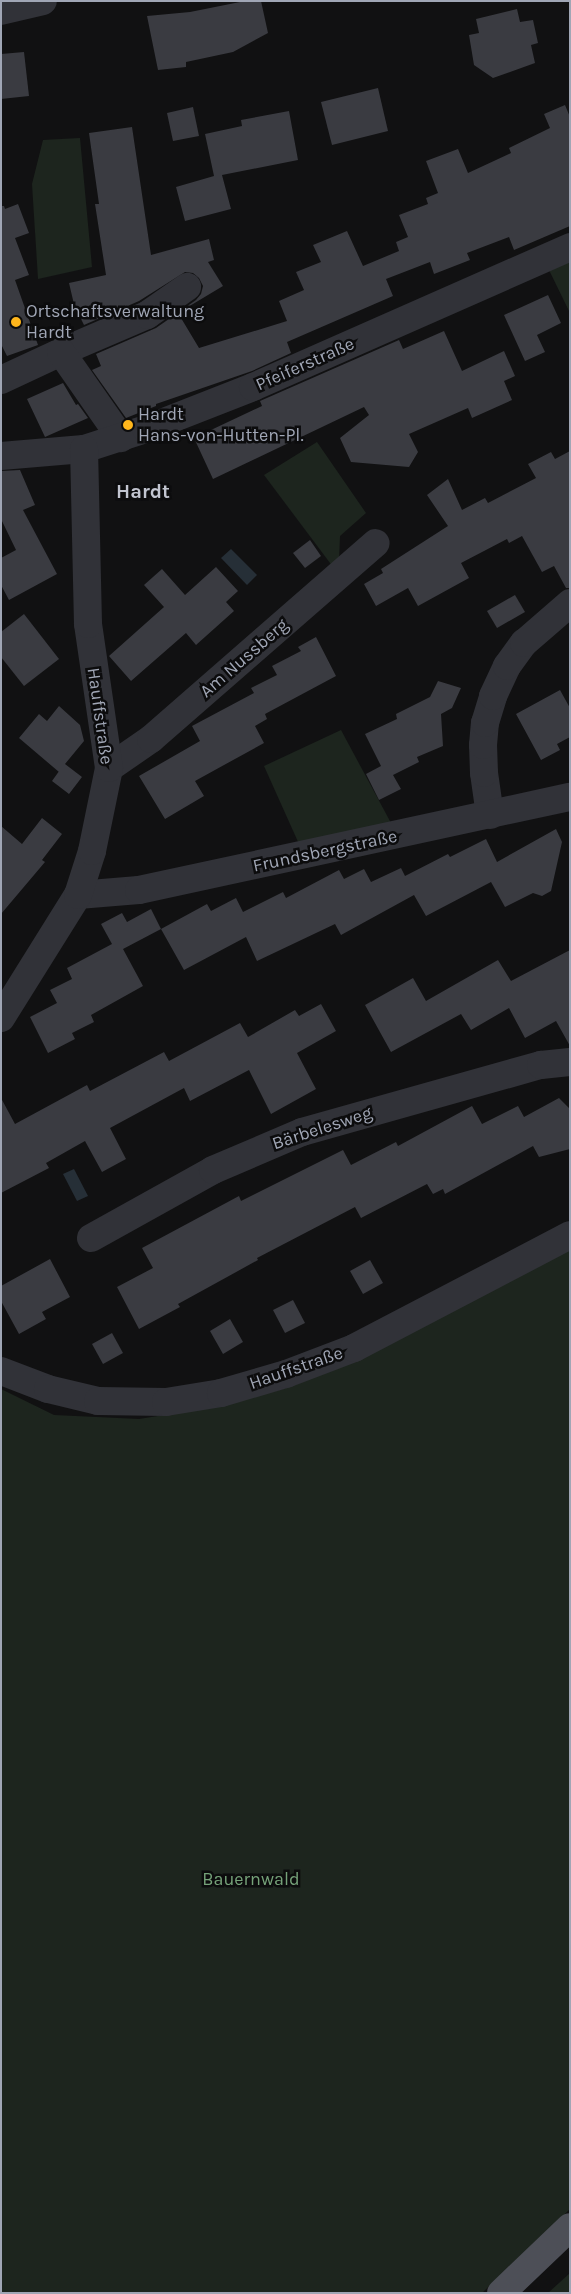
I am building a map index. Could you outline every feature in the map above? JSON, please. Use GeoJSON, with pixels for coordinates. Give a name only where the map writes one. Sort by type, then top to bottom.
{"type":"FeatureCollection","features":[{"type":"Feature","properties":{"kind":"main road"},"geometry":{"type":"LineString","coordinates":[[502,2293],[570,2227]]}},
{"type":"Feature","properties":{"kind":"street"},"geometry":{"type":"LineString","coordinates":[[1,11],[43,1]]}},
{"type":"Feature","properties":{"kind":"street","name":"Pfeiferstraße"},"geometry":{"type":"LineString","coordinates":[[1,456],[84,449],[121,438],[253,387],[570,246]]}},
{"type":"Feature","properties":{"kind":"street"},"geometry":{"type":"LineString","coordinates":[[1,380],[147,315],[188,287]]}},
{"type":"Feature","properties":{"kind":"street"},"geometry":{"type":"LineString","coordinates":[[61,352],[121,438]]}},
{"type":"Feature","properties":{"kind":"street","name":"Hauffstraße"},"geometry":{"type":"LineString","coordinates":[[1,1018],[78,895],[92,851],[108,768],[88,624],[84,449]]}},
{"type":"Feature","properties":{"kind":"street","name":"Am Nussberg"},"geometry":{"type":"LineString","coordinates":[[108,768],[151,739],[376,543]]}},
{"type":"Feature","properties":{"kind":"street"},"geometry":{"type":"LineString","coordinates":[[490,815],[484,773],[483,745],[485,723],[493,696],[507,666],[524,643],[570,603]]}},
{"type":"Feature","properties":{"kind":"street","name":"Frundsbergstraße"},"geometry":{"type":"LineString","coordinates":[[78,895],[139,890],[570,797]]}},
{"type":"Feature","properties":{"kind":"street","name":"Bärbelesweg"},"geometry":{"type":"LineString","coordinates":[[91,1238],[213,1170],[302,1132],[542,1065],[570,1062]]}},
{"type":"Feature","properties":{"kind":"street","name":"Hauffstraße"},"geometry":{"type":"LineString","coordinates":[[1,1371],[48,1389],[98,1401],[166,1402],[221,1393],[286,1374],[354,1348],[570,1235]]}},
{"type":"Feature","properties":{"kind":"green space"},"geometry":{"type":"Polygon","coordinates":[[[80,138],[92,267],[38,279],[32,184],[43,140],[80,138]]]}},
{"type":"Feature","properties":{"kind":"green space"},"geometry":{"type":"Polygon","coordinates":[[[570,260],[570,313],[549,270],[570,260]]]}},
{"type":"Feature","properties":{"kind":"green space"},"geometry":{"type":"Polygon","coordinates":[[[317,442],[366,513],[340,536],[339,562],[333,567],[264,475],[317,442]]]}},
{"type":"Feature","properties":{"kind":"green space"},"geometry":{"type":"Polygon","coordinates":[[[341,730],[391,823],[299,844],[264,766],[341,730]]]}},
{"type":"Feature","properties":{"kind":"green space","name":"Bauernwald"},"geometry":{"type":"Polygon","coordinates":[[[570,1248],[570,2209],[482,2293],[1,2293],[1,1389],[54,1415],[139,1419],[221,1406],[290,1387],[367,1355],[570,1248]]]}},
{"type":"Feature","properties":{"kind":"green space"},"geometry":{"type":"Polygon","coordinates":[[[570,2273],[570,2293],[548,2293],[570,2273]]]}},
{"type":"Feature","properties":{"kind":"shaded area"},"geometry":{"type":"Polygon","coordinates":[[[231,549],[257,575],[247,585],[221,558],[231,549]]]}},
{"type":"Feature","properties":{"kind":"shaded area"},"geometry":{"type":"Polygon","coordinates":[[[74,1169],[88,1196],[77,1201],[63,1174],[74,1169]]]}},
{"type":"Feature","properties":{"kind":"building"},"geometry":{"type":"Polygon","coordinates":[[[245,1],[261,1],[268,33],[233,52],[186,62],[186,67],[158,70],[147,16],[190,12],[245,1]]]}},
{"type":"Feature","properties":{"kind":"building"},"geometry":{"type":"Polygon","coordinates":[[[517,9],[520,22],[533,20],[538,43],[531,45],[535,63],[493,78],[474,65],[469,35],[479,33],[476,19],[517,9]]]}},
{"type":"Feature","properties":{"kind":"building"},"geometry":{"type":"Polygon","coordinates":[[[24,52],[29,96],[1,99],[1,54],[24,52]]]}},
{"type":"Feature","properties":{"kind":"building"},"geometry":{"type":"Polygon","coordinates":[[[378,88],[388,131],[332,145],[321,102],[378,88]]]}},
{"type":"Feature","properties":{"kind":"building"},"geometry":{"type":"Polygon","coordinates":[[[565,105],[570,117],[570,226],[514,250],[509,237],[467,253],[470,260],[434,274],[430,262],[386,279],[393,296],[287,342],[291,353],[252,371],[156,404],[156,406],[126,418],[92,370],[101,366],[96,354],[156,328],[196,300],[201,294],[203,286],[199,278],[193,273],[185,272],[139,301],[84,325],[80,317],[77,317],[69,283],[106,275],[95,204],[99,204],[89,133],[132,127],[151,255],[209,239],[214,260],[208,262],[223,286],[178,313],[199,348],[287,321],[279,301],[304,290],[296,272],[321,262],[313,245],[347,231],[363,266],[399,251],[396,242],[408,237],[399,215],[428,204],[426,198],[438,193],[426,161],[458,149],[468,173],[511,153],[509,148],[550,128],[544,114],[565,105]]]}},
{"type":"Feature","properties":{"kind":"building"},"geometry":{"type":"Polygon","coordinates":[[[193,107],[199,136],[173,141],[167,113],[193,107]]]}},
{"type":"Feature","properties":{"kind":"building"},"geometry":{"type":"Polygon","coordinates":[[[289,111],[298,160],[222,175],[231,209],[185,221],[176,187],[214,176],[205,134],[242,126],[241,120],[289,111]]]}},
{"type":"Feature","properties":{"kind":"building"},"geometry":{"type":"Polygon","coordinates":[[[18,204],[29,233],[15,238],[29,275],[15,280],[38,345],[7,356],[1,344],[1,206],[4,206],[5,209],[18,204]]]}},
{"type":"Feature","properties":{"kind":"building"},"geometry":{"type":"Polygon","coordinates":[[[548,295],[561,323],[537,335],[545,352],[525,361],[504,315],[548,295]]]}},
{"type":"Feature","properties":{"kind":"building"},"geometry":{"type":"Polygon","coordinates":[[[444,331],[462,371],[504,351],[515,376],[504,381],[512,400],[472,418],[468,408],[409,434],[418,452],[409,467],[351,462],[340,438],[369,415],[364,407],[213,479],[194,438],[262,406],[260,401],[399,340],[403,349],[444,331]]]}},
{"type":"Feature","properties":{"kind":"building"},"geometry":{"type":"Polygon","coordinates":[[[63,383],[76,405],[78,404],[88,418],[45,437],[27,399],[63,383]]]}},
{"type":"Feature","properties":{"kind":"building"},"geometry":{"type":"Polygon","coordinates":[[[570,451],[570,588],[566,588],[554,566],[542,572],[522,536],[509,543],[507,539],[461,563],[469,578],[418,606],[408,588],[376,606],[364,584],[383,573],[381,569],[448,526],[427,495],[448,479],[462,510],[485,498],[488,503],[536,478],[528,464],[551,452],[555,459],[570,451]]]}},
{"type":"Feature","properties":{"kind":"building"},"geometry":{"type":"Polygon","coordinates":[[[20,470],[35,505],[23,510],[57,574],[9,600],[1,585],[1,558],[16,550],[1,519],[1,471],[20,470]]]}},
{"type":"Feature","properties":{"kind":"building"},"geometry":{"type":"Polygon","coordinates":[[[310,540],[321,556],[305,568],[293,553],[310,540]]]}},
{"type":"Feature","properties":{"kind":"building"},"geometry":{"type":"Polygon","coordinates":[[[216,567],[238,591],[226,602],[234,611],[196,645],[186,633],[131,681],[109,656],[164,607],[144,585],[162,569],[185,595],[216,567]]]}},
{"type":"Feature","properties":{"kind":"building"},"geometry":{"type":"Polygon","coordinates":[[[515,595],[525,612],[497,628],[487,611],[515,595]]]}},
{"type":"Feature","properties":{"kind":"building"},"geometry":{"type":"Polygon","coordinates":[[[24,614],[59,659],[24,686],[1,657],[1,632],[24,614]]]}},
{"type":"Feature","properties":{"kind":"building"},"geometry":{"type":"Polygon","coordinates":[[[316,637],[336,676],[265,714],[267,719],[255,726],[264,743],[195,781],[204,796],[165,819],[139,776],[200,741],[192,726],[254,693],[251,688],[277,675],[272,666],[301,651],[298,647],[316,637]]]}},
{"type":"Feature","properties":{"kind":"building"},"geometry":{"type":"Polygon","coordinates":[[[438,681],[461,688],[452,708],[441,714],[443,746],[417,757],[419,762],[393,775],[401,789],[379,800],[366,774],[381,766],[365,734],[397,719],[396,714],[430,697],[438,681]]]}},
{"type":"Feature","properties":{"kind":"building"},"geometry":{"type":"Polygon","coordinates":[[[560,690],[570,708],[570,737],[557,744],[560,750],[541,760],[516,714],[560,690]]]}},
{"type":"Feature","properties":{"kind":"building"},"geometry":{"type":"Polygon","coordinates":[[[59,706],[80,725],[84,741],[65,764],[82,777],[69,794],[52,781],[59,772],[19,738],[39,714],[47,721],[59,706]]]}},
{"type":"Feature","properties":{"kind":"building"},"geometry":{"type":"Polygon","coordinates":[[[42,818],[62,834],[42,860],[45,862],[1,914],[1,826],[22,844],[42,818]]]}},
{"type":"Feature","properties":{"kind":"building"},"geometry":{"type":"Polygon","coordinates":[[[556,829],[562,842],[551,891],[542,896],[533,893],[505,907],[491,882],[426,916],[414,895],[341,935],[335,924],[257,961],[246,937],[184,970],[161,929],[207,904],[211,911],[236,898],[243,912],[283,892],[286,898],[339,870],[344,879],[364,869],[371,882],[401,868],[405,876],[448,854],[450,857],[486,839],[497,862],[556,829]]]}},
{"type":"Feature","properties":{"kind":"building"},"geometry":{"type":"Polygon","coordinates":[[[151,909],[161,929],[123,949],[143,986],[91,1015],[94,1022],[72,1033],[75,1039],[48,1053],[30,1017],[57,1003],[50,990],[72,979],[67,968],[112,944],[101,924],[122,913],[127,922],[151,909]]]}},
{"type":"Feature","properties":{"kind":"building"},"geometry":{"type":"Polygon","coordinates":[[[570,950],[570,1046],[556,1021],[525,1038],[509,1008],[471,1030],[461,1014],[391,1052],[365,1005],[413,978],[426,1001],[498,960],[511,981],[570,950]]]}},
{"type":"Feature","properties":{"kind":"building"},"geometry":{"type":"Polygon","coordinates":[[[321,1004],[336,1031],[297,1053],[316,1089],[271,1114],[249,1070],[190,1101],[184,1088],[110,1128],[126,1159],[102,1172],[85,1141],[46,1163],[49,1168],[1,1193],[1,1098],[15,1124],[87,1085],[90,1091],[164,1052],[169,1061],[240,1023],[248,1037],[295,1010],[299,1016],[321,1004]]]}},
{"type":"Feature","properties":{"kind":"building"},"geometry":{"type":"Polygon","coordinates":[[[559,1098],[570,1109],[570,1149],[539,1157],[533,1146],[445,1194],[443,1189],[433,1194],[427,1184],[361,1218],[355,1207],[257,1258],[258,1260],[178,1304],[180,1307],[139,1329],[117,1287],[153,1268],[142,1248],[239,1196],[241,1201],[343,1150],[351,1165],[396,1142],[398,1146],[472,1106],[482,1124],[518,1106],[524,1117],[559,1098]]]}},
{"type":"Feature","properties":{"kind":"building"},"geometry":{"type":"Polygon","coordinates":[[[50,1259],[70,1297],[42,1312],[46,1319],[19,1334],[1,1301],[1,1286],[50,1259]]]}},
{"type":"Feature","properties":{"kind":"building"},"geometry":{"type":"Polygon","coordinates":[[[370,1260],[383,1283],[363,1294],[350,1271],[370,1260]]]}},
{"type":"Feature","properties":{"kind":"building"},"geometry":{"type":"Polygon","coordinates":[[[293,1300],[305,1323],[285,1333],[273,1310],[293,1300]]]}},
{"type":"Feature","properties":{"kind":"building"},"geometry":{"type":"Polygon","coordinates":[[[230,1319],[243,1342],[223,1354],[210,1331],[230,1319]]]}},
{"type":"Feature","properties":{"kind":"building"},"geometry":{"type":"Polygon","coordinates":[[[112,1333],[123,1353],[103,1364],[92,1344],[112,1333]]]}},
{"type":"Feature","properties":{"kind":"place","name":"Ortschaftsverwaltung Hardt"},"geometry":{"type":"Point","coordinates":[16,322]}},
{"type":"Feature","properties":{"kind":"place","name":"Hardt Hans-von-Hutten-Pl."},"geometry":{"type":"Point","coordinates":[128,425]}},
{"type":"Feature","properties":{"kind":"district","name":"Hardt"},"geometry":{"type":"Point","coordinates":[143,491]}}]}
